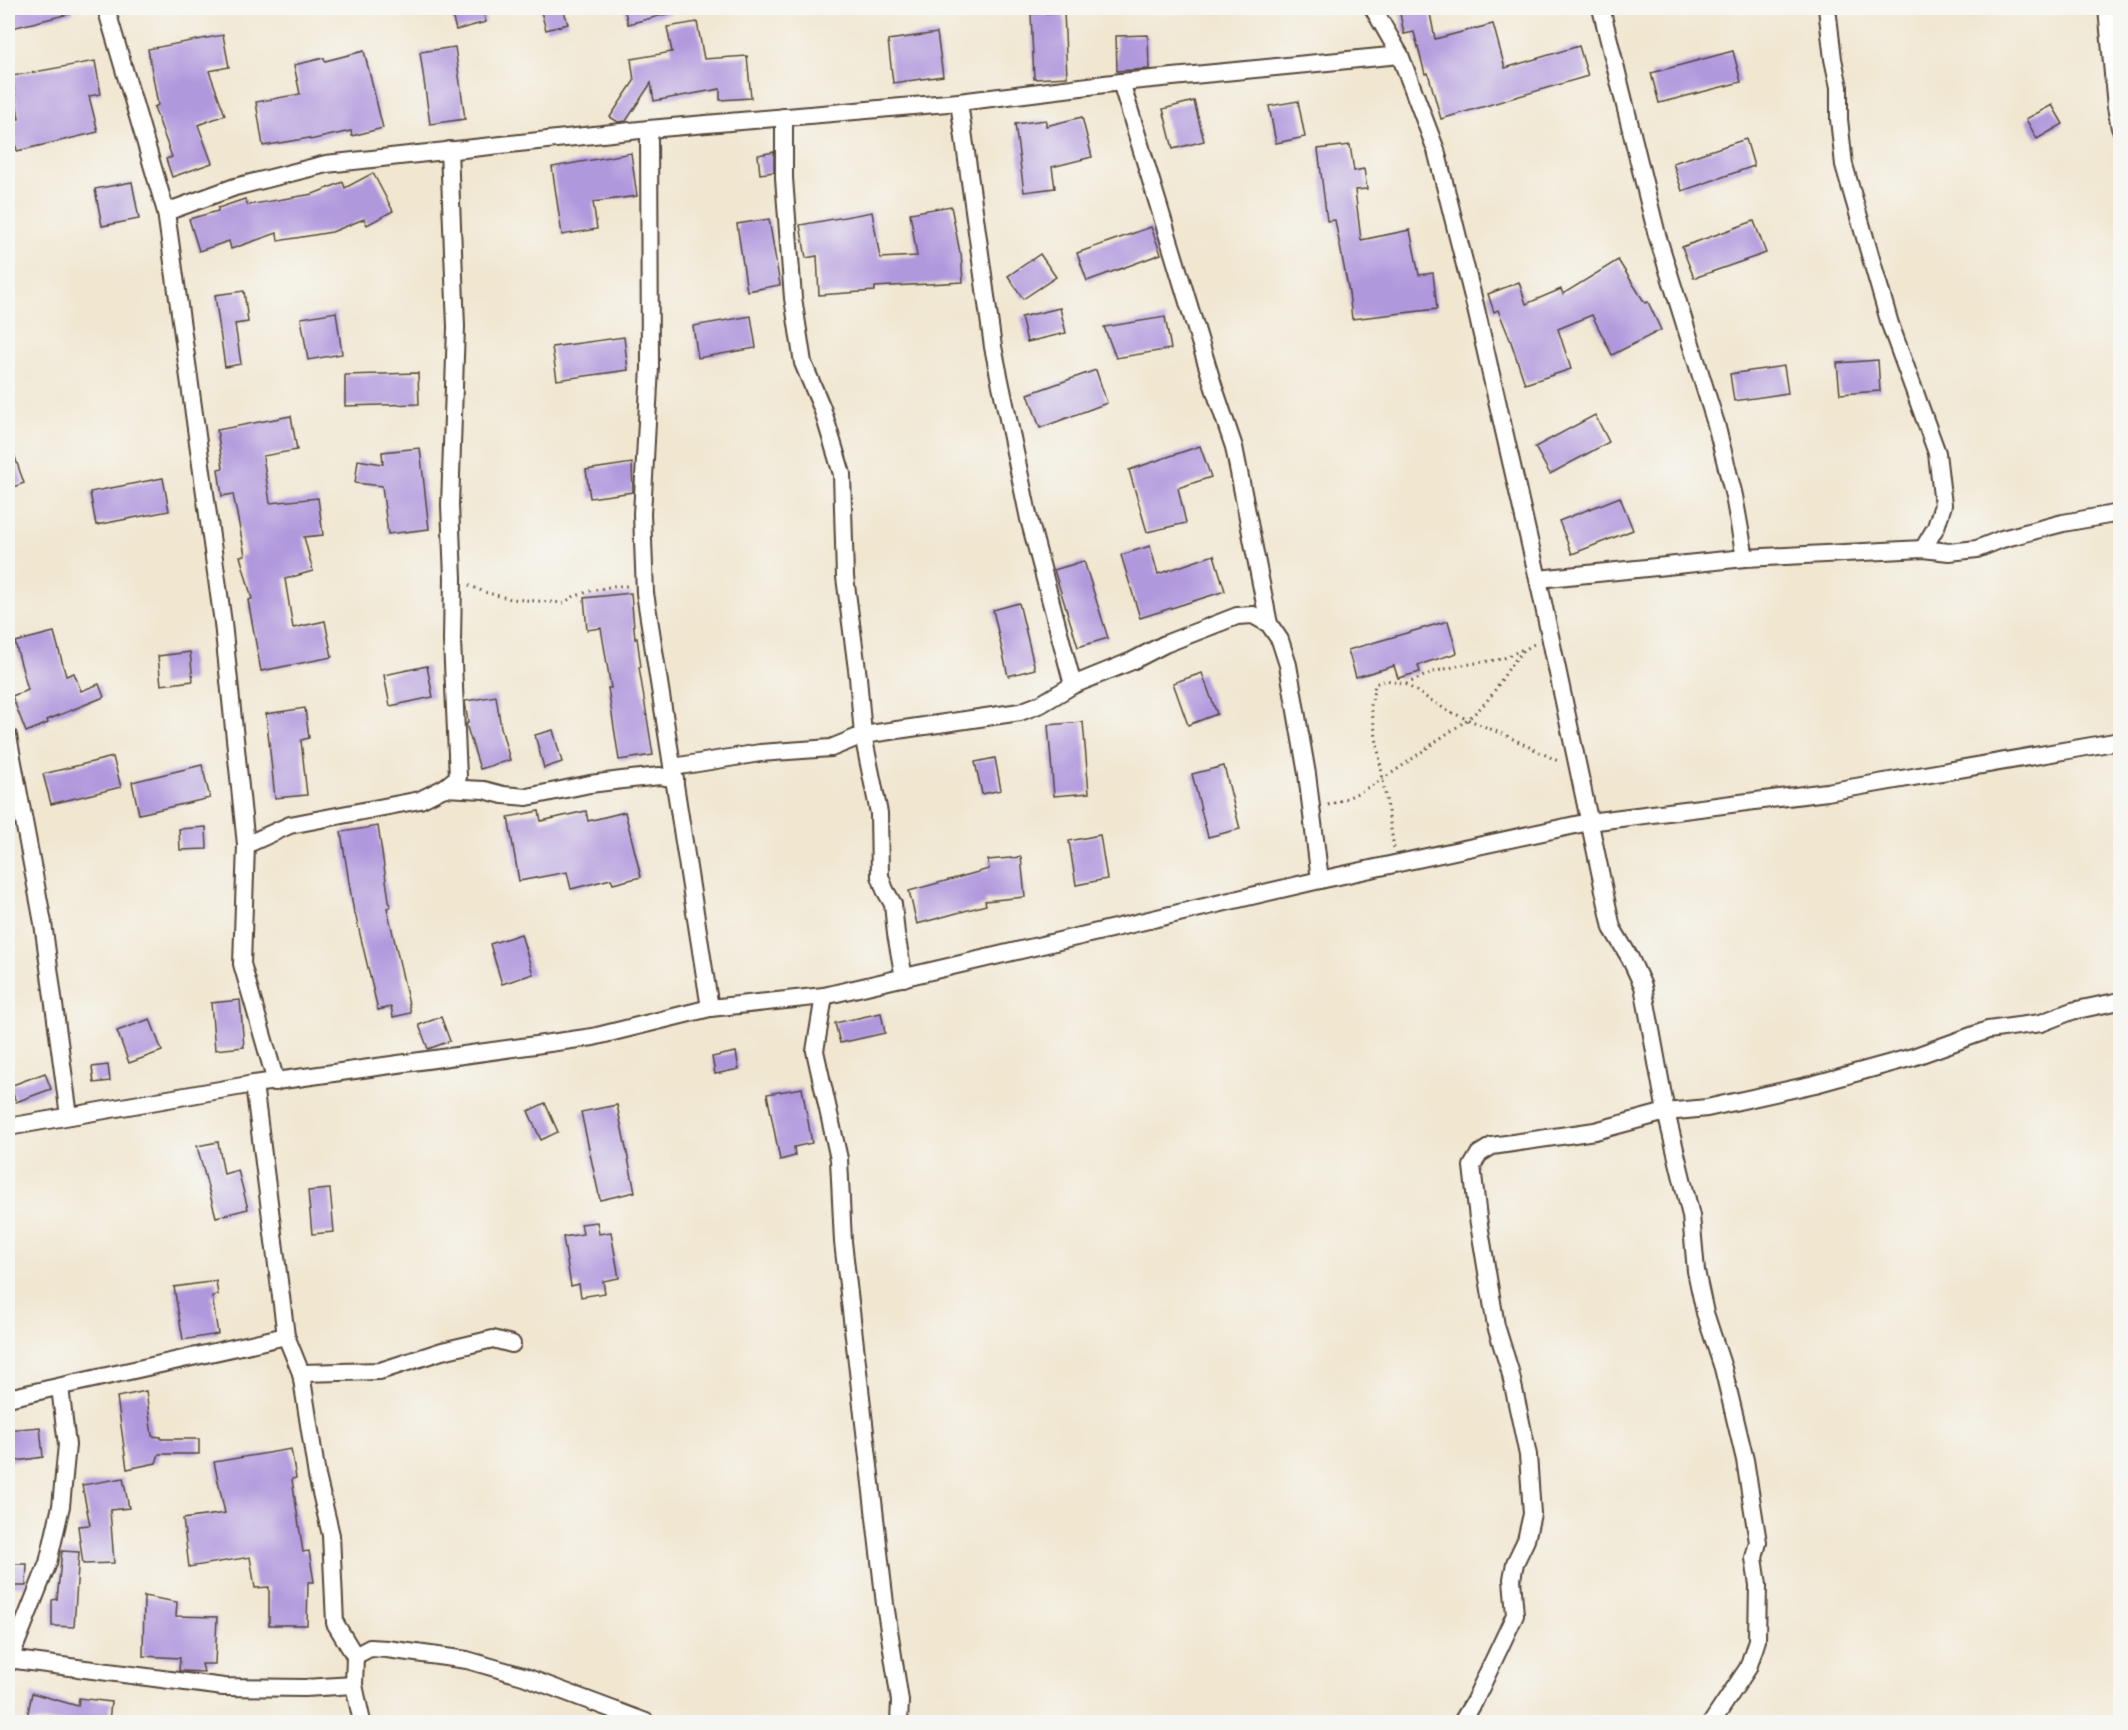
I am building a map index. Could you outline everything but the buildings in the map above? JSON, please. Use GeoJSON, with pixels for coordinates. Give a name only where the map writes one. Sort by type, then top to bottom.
{"type":"FeatureCollection","features":[{"type":"Feature","properties":{"kind":"street"},"geometry":{"type":"LineString","coordinates":[[106,8],[166,212],[224,623],[246,845],[242,964],[276,1082]]}},
{"type":"Feature","properties":{"kind":"street"},"geometry":{"type":"LineString","coordinates":[[1373,8],[1400,55],[1436,150],[1476,309],[1538,579],[1612,928],[1643,986],[1666,1112],[1691,1216],[1696,1271],[1705,1313],[1723,1368],[1745,1460],[1758,1542],[1754,1558],[1758,1585],[1757,1640],[1748,1668],[1712,1722]]}},
{"type":"Feature","properties":{"kind":"street"},"geometry":{"type":"LineString","coordinates":[[1601,8],[1657,235],[1716,424],[1734,496],[1745,558]]}},
{"type":"Feature","properties":{"kind":"street"},"geometry":{"type":"LineString","coordinates":[[1827,8],[1839,87],[1839,118],[1844,165],[1890,324],[1937,453],[1943,505],[1936,527],[1923,549]]}},
{"type":"Feature","properties":{"kind":"street"},"geometry":{"type":"LineString","coordinates":[[2107,8],[2116,107],[2121,128]]}},
{"type":"Feature","properties":{"kind":"street"},"geometry":{"type":"LineString","coordinates":[[166,212],[235,187],[326,164],[649,129],[960,102],[1121,82],[1400,55]]}},
{"type":"Feature","properties":{"kind":"street"},"geometry":{"type":"LineString","coordinates":[[1121,82],[1234,447],[1269,624],[1280,640],[1288,665],[1312,814],[1320,880]]}},
{"type":"Feature","properties":{"kind":"street"},"geometry":{"type":"LineString","coordinates":[[960,102],[993,347],[1029,519],[1073,685]]}},
{"type":"Feature","properties":{"kind":"street"},"geometry":{"type":"LineString","coordinates":[[784,117],[784,178],[793,298],[803,363],[822,408],[842,474],[844,578],[858,677],[863,735],[879,813],[880,876],[893,904],[904,978]]}},
{"type":"Feature","properties":{"kind":"street"},"geometry":{"type":"LineString","coordinates":[[649,129],[650,367],[642,514],[645,593],[710,1008]]}},
{"type":"Feature","properties":{"kind":"street"},"geometry":{"type":"LineString","coordinates":[[246,845],[290,825],[420,800],[444,788],[458,777],[452,641],[453,578],[450,505],[456,327],[449,150]]}},
{"type":"Feature","properties":{"kind":"street"},"geometry":{"type":"LineString","coordinates":[[1538,579],[1745,558],[1923,549],[1949,552],[1977,549],[2002,538],[2063,523],[2121,513]]}},
{"type":"Feature","properties":{"kind":"street"},"geometry":{"type":"LineString","coordinates":[[444,788],[484,790],[503,795],[527,797],[590,784],[660,776],[760,753],[831,748],[863,735],[1020,712],[1041,704],[1073,685],[1132,661],[1165,644],[1237,616],[1253,615],[1269,624]]}},
{"type":"Feature","properties":{"kind":"street"},"geometry":{"type":"LineString","coordinates":[[8,736],[43,923],[69,1116]]}},
{"type":"Feature","properties":{"kind":"street"},"geometry":{"type":"LineString","coordinates":[[8,1127],[254,1084],[593,1037],[710,1008],[824,996],[1320,880],[1589,822],[1827,792],[2121,741]]}},
{"type":"Feature","properties":{"kind":"street"},"geometry":{"type":"LineString","coordinates":[[824,996],[815,1051],[839,1159],[843,1242],[885,1604],[900,1701],[899,1722]]}},
{"type":"Feature","properties":{"kind":"street"},"geometry":{"type":"LineString","coordinates":[[1462,1722],[1474,1702],[1515,1615],[1512,1579],[1515,1563],[1526,1540],[1532,1514],[1528,1455],[1496,1326],[1478,1218],[1472,1166],[1479,1154],[1492,1146],[1595,1131],[1666,1112],[1707,1108],[1815,1084],[1913,1057],[1988,1030],[2041,1023],[2072,1011],[2121,1001]]}},
{"type":"Feature","properties":{"kind":"street"},"geometry":{"type":"LineString","coordinates":[[254,1084],[286,1336],[301,1373],[317,1476],[331,1535],[335,1623],[355,1656],[354,1685],[362,1722]]}},
{"type":"Feature","properties":{"kind":"street"},"geometry":{"type":"LineString","coordinates":[[8,1398],[286,1336]]}},
{"type":"Feature","properties":{"kind":"street"},"geometry":{"type":"LineString","coordinates":[[301,1373],[380,1371],[442,1352],[493,1340],[512,1344]]}},
{"type":"Feature","properties":{"kind":"street"},"geometry":{"type":"LineString","coordinates":[[60,1387],[67,1445],[61,1506],[48,1563],[8,1661],[224,1687],[305,1688],[354,1685]]}},
{"type":"Feature","properties":{"kind":"street"},"geometry":{"type":"LineString","coordinates":[[355,1656],[370,1648],[467,1660],[522,1676],[646,1722]]}},
{"type":"Feature","properties":{"kind":"path"},"geometry":{"type":"LineString","coordinates":[[453,578],[484,592],[511,599],[562,603],[573,597],[614,586],[630,586],[645,593]]}},
{"type":"Feature","properties":{"kind":"path"},"geometry":{"type":"LineString","coordinates":[[1406,684],[1433,672],[1502,659],[1551,638]]}},
{"type":"Feature","properties":{"kind":"path"},"geometry":{"type":"LineString","coordinates":[[1312,814],[1326,805],[1363,792],[1467,719],[1486,702],[1509,669],[1530,646]]}},
{"type":"Feature","properties":{"kind":"path"},"geometry":{"type":"LineString","coordinates":[[1397,863],[1371,706],[1375,684],[1386,680],[1406,684],[1448,711],[1578,770]]}}]}
